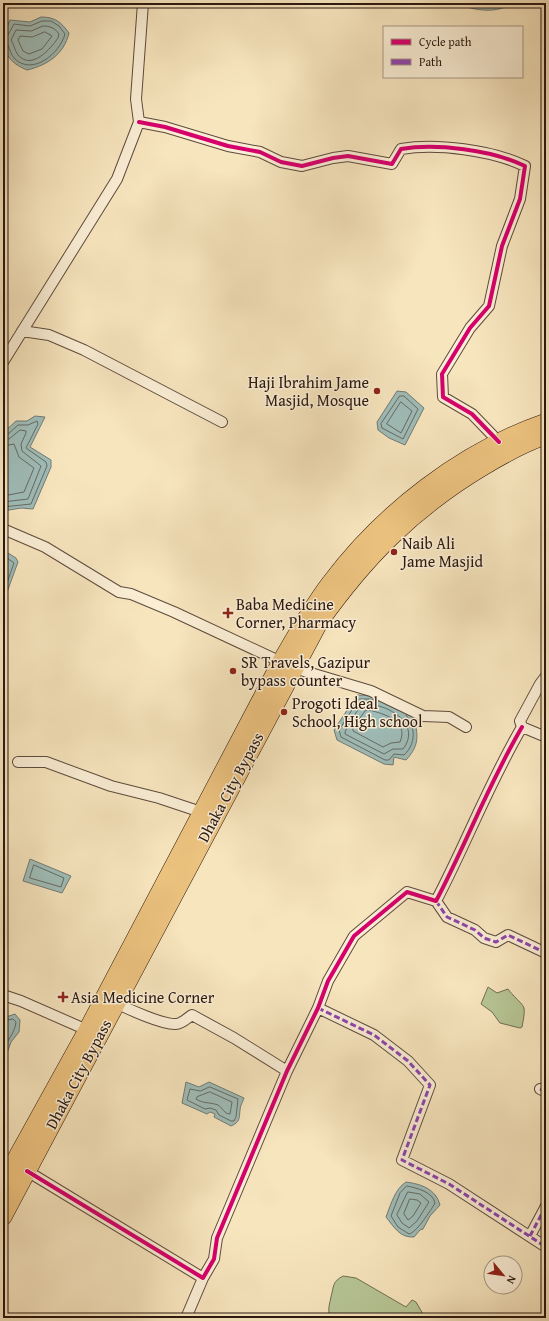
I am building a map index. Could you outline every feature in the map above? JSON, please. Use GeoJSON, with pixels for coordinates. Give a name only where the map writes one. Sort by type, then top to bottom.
{"type":"FeatureCollection","features":[{"type":"Feature","properties":{"kind":"highway"},"geometry":{"type":"LineString","coordinates":[[3,1182],[86,1030],[201,812],[287,665],[312,609],[331,582],[365,543],[399,510],[451,470],[499,442],[546,422]]}},
{"type":"Feature","properties":{"kind":"highway","name":"Dhaka City Bypass"},"geometry":{"type":"LineString","coordinates":[[3,1217],[116,1003],[287,665],[341,591],[376,550],[406,522],[457,483],[503,455],[546,436]]}},
{"type":"Feature","properties":{"kind":"street"},"geometry":{"type":"LineString","coordinates":[[3,362],[117,179],[139,122],[136,99],[143,3]]}},
{"type":"Feature","properties":{"kind":"street"},"geometry":{"type":"LineString","coordinates":[[139,122],[165,127],[228,146],[260,152],[281,162],[302,166],[333,158],[348,156],[392,164],[400,149],[411,148],[460,148],[525,166],[520,199],[502,246],[489,306],[470,328],[442,374],[443,397],[472,414],[499,442]]}},
{"type":"Feature","properties":{"kind":"street"},"geometry":{"type":"LineString","coordinates":[[22,331],[49,335],[84,350],[222,422]]}},
{"type":"Feature","properties":{"kind":"street"},"geometry":{"type":"LineString","coordinates":[[3,529],[44,547],[119,592],[131,594],[174,612],[287,665],[371,691],[423,716],[449,717],[466,728]]}},
{"type":"Feature","properties":{"kind":"street"},"geometry":{"type":"LineString","coordinates":[[436,901],[457,861],[502,761],[522,727],[520,721],[546,676]]}},
{"type":"Feature","properties":{"kind":"street"},"geometry":{"type":"LineString","coordinates":[[522,727],[546,737]]}},
{"type":"Feature","properties":{"kind":"street"},"geometry":{"type":"LineString","coordinates":[[18,762],[46,762],[111,786],[159,798],[201,812]]}},
{"type":"Feature","properties":{"kind":"street"},"geometry":{"type":"LineString","coordinates":[[186,1318],[203,1278],[214,1259],[217,1238],[287,1071],[318,1008],[328,981],[354,936],[407,892],[436,901],[447,917],[476,930],[484,938],[496,942],[508,935],[546,953]]}},
{"type":"Feature","properties":{"kind":"street"},"geometry":{"type":"LineString","coordinates":[[3,995],[27,1003],[86,1030]]}},
{"type":"Feature","properties":{"kind":"street"},"geometry":{"type":"LineString","coordinates":[[116,1003],[153,1018],[176,1024],[192,1015],[234,1038],[287,1071]]}},
{"type":"Feature","properties":{"kind":"street"},"geometry":{"type":"LineString","coordinates":[[318,1008],[374,1035],[408,1062],[430,1085],[402,1160],[449,1184],[546,1246]]}},
{"type":"Feature","properties":{"kind":"street"},"geometry":{"type":"LineString","coordinates":[[27,1171],[203,1278]]}},
{"type":"Feature","properties":{"kind":"street"},"geometry":{"type":"LineString","coordinates":[[530,1236],[546,1206]]}},
{"type":"Feature","properties":{"kind":"green space"},"geometry":{"type":"Polygon","coordinates":[[[488,987],[497,993],[508,989],[522,1004],[524,1012],[522,1027],[520,1028],[500,1023],[492,1012],[481,1004],[488,987]]]}},
{"type":"Feature","properties":{"kind":"green space"},"geometry":{"type":"Polygon","coordinates":[[[343,1276],[356,1278],[406,1307],[412,1300],[416,1302],[423,1314],[438,1318],[335,1318],[329,1313],[329,1305],[334,1285],[337,1280],[343,1276]]]}},
{"type":"Feature","properties":{"kind":"water"},"geometry":{"type":"Polygon","coordinates":[[[458,3],[511,3],[500,9],[485,10],[470,8],[458,3]]]}},
{"type":"Feature","properties":{"kind":"water"},"geometry":{"type":"Polygon","coordinates":[[[41,17],[54,19],[69,33],[63,47],[54,58],[42,65],[27,70],[12,61],[5,50],[4,43],[7,28],[10,20],[30,22],[41,17]]]}},
{"type":"Feature","properties":{"kind":"water"},"geometry":{"type":"Polygon","coordinates":[[[397,391],[406,392],[424,408],[405,445],[389,438],[378,430],[377,422],[397,391]]]}},
{"type":"Feature","properties":{"kind":"water"},"geometry":{"type":"Polygon","coordinates":[[[35,416],[45,417],[30,447],[51,460],[51,467],[33,509],[21,508],[3,511],[3,433],[16,421],[27,421],[35,416]]]}},
{"type":"Feature","properties":{"kind":"water"},"geometry":{"type":"Polygon","coordinates":[[[3,550],[16,558],[18,562],[3,603],[3,550]]]}},
{"type":"Feature","properties":{"kind":"water"},"geometry":{"type":"Polygon","coordinates":[[[357,695],[376,697],[389,701],[410,713],[415,723],[417,739],[413,751],[406,760],[394,757],[393,765],[384,764],[337,740],[334,730],[357,695]]]}},
{"type":"Feature","properties":{"kind":"water"},"geometry":{"type":"Polygon","coordinates":[[[30,859],[71,876],[62,893],[23,881],[30,859]]]}},
{"type":"Feature","properties":{"kind":"water"},"geometry":{"type":"Polygon","coordinates":[[[15,1014],[20,1020],[19,1032],[11,1042],[3,1064],[3,1018],[15,1014]]]}},
{"type":"Feature","properties":{"kind":"water"},"geometry":{"type":"Polygon","coordinates":[[[186,1082],[199,1087],[209,1082],[244,1098],[240,1107],[238,1122],[231,1126],[214,1117],[215,1114],[210,1112],[207,1114],[182,1103],[186,1082]]]}},
{"type":"Feature","properties":{"kind":"water"},"geometry":{"type":"Polygon","coordinates":[[[406,1182],[427,1188],[435,1195],[440,1205],[430,1216],[423,1229],[420,1230],[414,1237],[401,1234],[386,1217],[396,1193],[406,1182]]]}},
{"type":"Feature","properties":{"kind":"marked path"},"geometry":{"type":"LineString","coordinates":[[436,901],[447,917],[475,930],[484,938],[496,942],[508,935],[546,953]]}},
{"type":"Feature","properties":{"kind":"marked path"},"geometry":{"type":"LineString","coordinates":[[318,1008],[374,1035],[408,1061],[430,1085],[402,1160],[449,1184],[546,1247]]}},
{"type":"Feature","properties":{"kind":"marked path"},"geometry":{"type":"LineString","coordinates":[[540,1089],[546,1092]]}},
{"type":"Feature","properties":{"kind":"marked path"},"geometry":{"type":"LineString","coordinates":[[530,1236],[546,1206]]}},
{"type":"Feature","properties":{"kind":"cycle path"},"geometry":{"type":"LineString","coordinates":[[139,122],[165,127],[228,146],[260,152],[281,162],[302,166],[333,158],[348,156],[392,164],[401,149],[415,147],[464,149],[512,160],[525,166],[520,199],[502,246],[489,306],[470,328],[442,374],[443,397],[472,414],[499,442]]}},
{"type":"Feature","properties":{"kind":"cycle path"},"geometry":{"type":"LineString","coordinates":[[27,1171],[203,1278],[214,1259],[217,1238],[287,1071],[318,1008],[328,981],[354,936],[407,892],[436,901],[488,792],[522,727]]}},
{"type":"Feature","properties":{"kind":"place","name":"Haji Ibrahim Jame Masjid, Mosque"},"geometry":{"type":"Point","coordinates":[377,391]}},
{"type":"Feature","properties":{"kind":"place","name":"Naib Ali Jame Masjid"},"geometry":{"type":"Point","coordinates":[394,552]}},
{"type":"Feature","properties":{"kind":"place","name":"Baba Medicine Corner, Pharmacy"},"geometry":{"type":"Point","coordinates":[228,613]}},
{"type":"Feature","properties":{"kind":"place","name":"SR Travels, Gazipur bypass counter"},"geometry":{"type":"Point","coordinates":[233,671]}},
{"type":"Feature","properties":{"kind":"place","name":"Progoti Ideal School, High school"},"geometry":{"type":"Point","coordinates":[284,712]}},
{"type":"Feature","properties":{"kind":"place","name":"Asia Medicine Corner"},"geometry":{"type":"Point","coordinates":[63,997]}}]}
